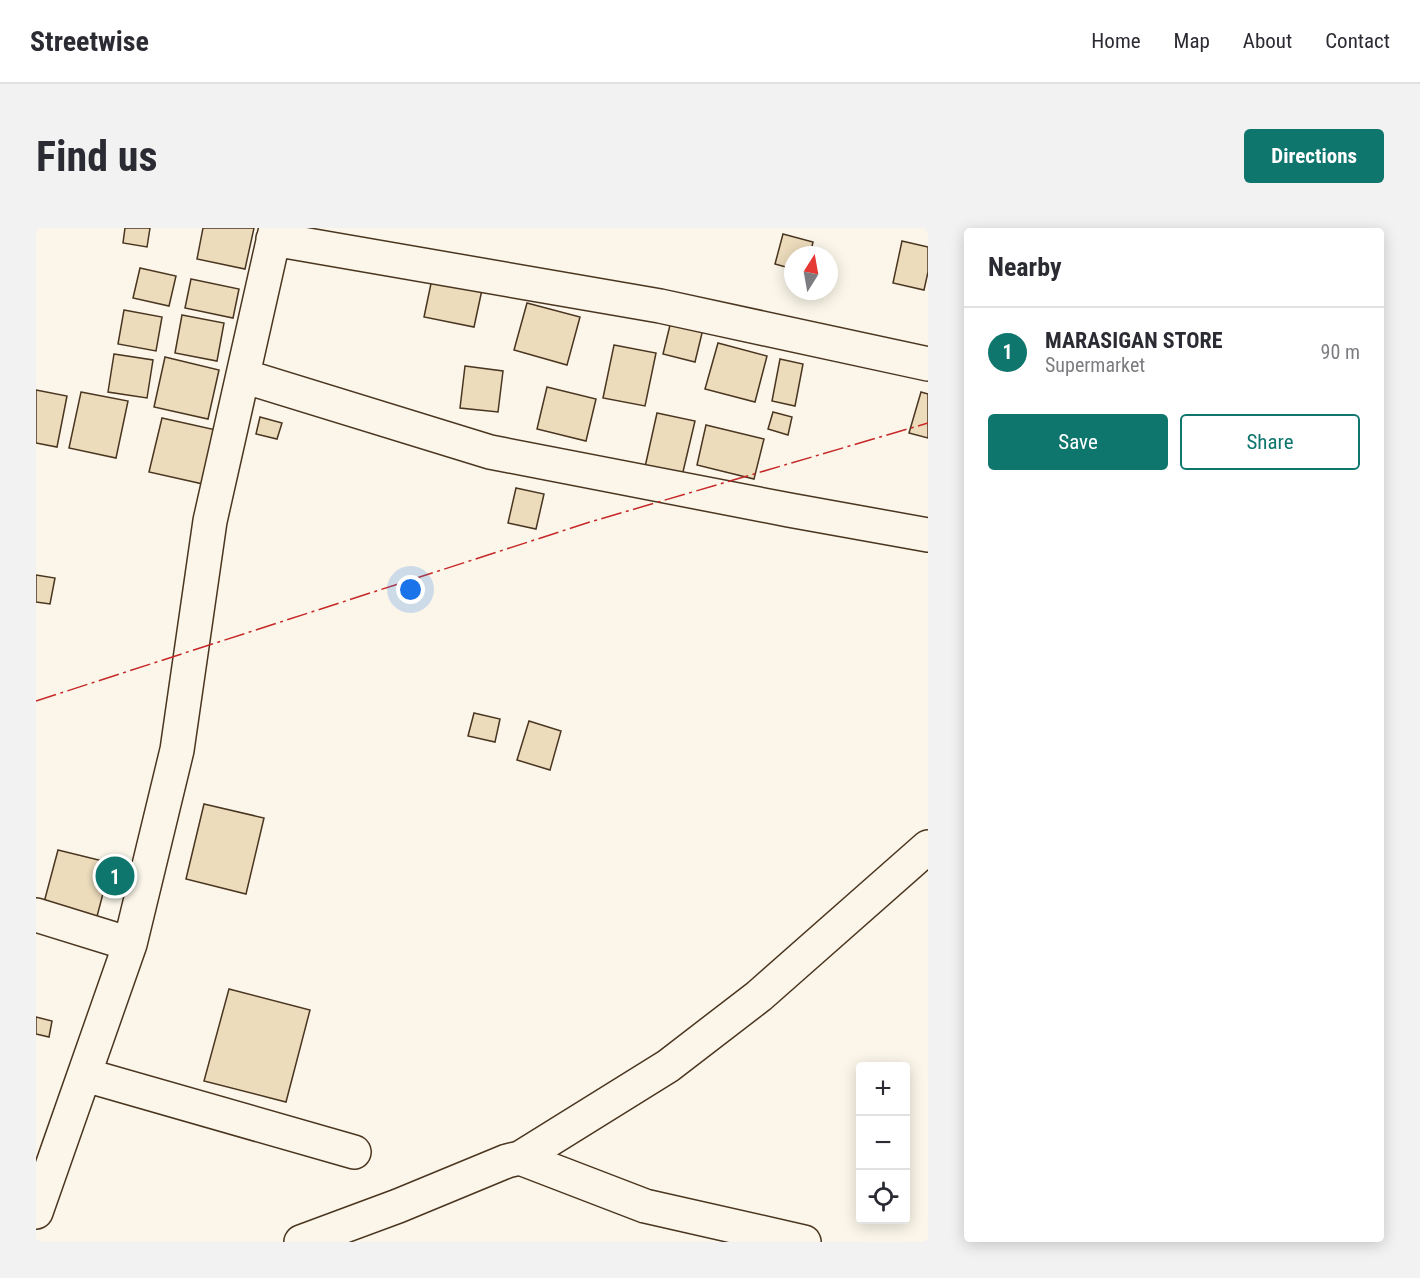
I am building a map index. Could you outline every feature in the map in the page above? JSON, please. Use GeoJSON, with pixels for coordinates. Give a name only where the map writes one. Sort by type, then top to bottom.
{"type":"FeatureCollection","features":[{"type":"Feature","properties":{"kind":"street"},"geometry":{"type":"LineString","coordinates":[[36,1212],[130,944],[177,750],[210,521],[274,234],[660,306],[928,364]]}},
{"type":"Feature","properties":{"kind":"street"},"geometry":{"type":"LineString","coordinates":[[243,376],[490,452],[928,535]]}},
{"type":"Feature","properties":{"kind":"street"},"geometry":{"type":"LineString","coordinates":[[301,1242],[520,1158],[668,1066],[759,996],[928,847]]}},
{"type":"Feature","properties":{"kind":"street"},"geometry":{"type":"LineString","coordinates":[[36,915],[130,944]]}},
{"type":"Feature","properties":{"kind":"street"},"geometry":{"type":"LineString","coordinates":[[85,1075],[354,1152]]}},
{"type":"Feature","properties":{"kind":"street"},"geometry":{"type":"LineString","coordinates":[[520,1158],[645,1206],[804,1242]]}},
{"type":"Feature","properties":{"kind":"building"},"geometry":{"type":"Polygon","coordinates":[[[125,228],[150,228],[147,247],[123,243],[125,228]]]}},
{"type":"Feature","properties":{"kind":"building"},"geometry":{"type":"Polygon","coordinates":[[[203,228],[254,228],[245,269],[197,259],[203,228]]]}},
{"type":"Feature","properties":{"kind":"building"},"geometry":{"type":"Polygon","coordinates":[[[783,234],[813,242],[812,246],[784,246],[784,266],[775,264],[783,234]]]}},
{"type":"Feature","properties":{"kind":"building"},"geometry":{"type":"Polygon","coordinates":[[[902,241],[928,247],[928,272],[924,290],[893,283],[902,241]]]}},
{"type":"Feature","properties":{"kind":"building"},"geometry":{"type":"Polygon","coordinates":[[[140,268],[176,276],[169,306],[133,298],[140,268]]]}},
{"type":"Feature","properties":{"kind":"building"},"geometry":{"type":"Polygon","coordinates":[[[433,274],[483,285],[474,327],[424,317],[433,274]]]}},
{"type":"Feature","properties":{"kind":"building"},"geometry":{"type":"Polygon","coordinates":[[[191,279],[239,289],[233,318],[185,308],[191,279]]]}},
{"type":"Feature","properties":{"kind":"building"},"geometry":{"type":"Polygon","coordinates":[[[527,303],[580,317],[567,365],[514,350],[527,303]]]}},
{"type":"Feature","properties":{"kind":"building"},"geometry":{"type":"Polygon","coordinates":[[[124,310],[162,317],[156,351],[118,344],[124,310]]]}},
{"type":"Feature","properties":{"kind":"building"},"geometry":{"type":"Polygon","coordinates":[[[182,315],[224,323],[217,361],[175,353],[182,315]]]}},
{"type":"Feature","properties":{"kind":"building"},"geometry":{"type":"Polygon","coordinates":[[[671,321],[703,329],[695,362],[663,354],[671,321]]]}},
{"type":"Feature","properties":{"kind":"building"},"geometry":{"type":"Polygon","coordinates":[[[718,343],[767,356],[755,402],[705,389],[718,343]]]}},
{"type":"Feature","properties":{"kind":"building"},"geometry":{"type":"Polygon","coordinates":[[[614,345],[656,353],[645,406],[603,398],[614,345]]]}},
{"type":"Feature","properties":{"kind":"building"},"geometry":{"type":"Polygon","coordinates":[[[114,354],[153,360],[147,398],[108,392],[114,354]]]}},
{"type":"Feature","properties":{"kind":"building"},"geometry":{"type":"Polygon","coordinates":[[[165,357],[219,370],[208,419],[154,407],[165,357]]]}},
{"type":"Feature","properties":{"kind":"building"},"geometry":{"type":"Polygon","coordinates":[[[780,359],[803,364],[795,406],[772,401],[780,359]]]}},
{"type":"Feature","properties":{"kind":"building"},"geometry":{"type":"Polygon","coordinates":[[[465,366],[503,371],[498,412],[460,408],[465,366]]]}},
{"type":"Feature","properties":{"kind":"building"},"geometry":{"type":"Polygon","coordinates":[[[547,387],[596,399],[586,441],[537,429],[547,387]]]}},
{"type":"Feature","properties":{"kind":"building"},"geometry":{"type":"Polygon","coordinates":[[[36,390],[67,396],[57,447],[36,443],[36,390]]]}},
{"type":"Feature","properties":{"kind":"building"},"geometry":{"type":"Polygon","coordinates":[[[81,392],[128,401],[116,458],[69,448],[81,392]]]}},
{"type":"Feature","properties":{"kind":"building"},"geometry":{"type":"Polygon","coordinates":[[[921,392],[928,394],[928,438],[909,433],[921,392]]]}},
{"type":"Feature","properties":{"kind":"building"},"geometry":{"type":"Polygon","coordinates":[[[773,412],[792,417],[788,435],[768,429],[773,412]]]}},
{"type":"Feature","properties":{"kind":"building"},"geometry":{"type":"Polygon","coordinates":[[[657,413],[695,421],[682,476],[645,467],[657,413]]]}},
{"type":"Feature","properties":{"kind":"building"},"geometry":{"type":"Polygon","coordinates":[[[260,417],[282,423],[277,439],[256,434],[260,417]]]}},
{"type":"Feature","properties":{"kind":"building"},"geometry":{"type":"Polygon","coordinates":[[[162,418],[225,432],[212,486],[149,472],[162,418]]]}},
{"type":"Feature","properties":{"kind":"building"},"geometry":{"type":"Polygon","coordinates":[[[706,425],[764,439],[754,479],[697,465],[706,425]]]}},
{"type":"Feature","properties":{"kind":"building"},"geometry":{"type":"Polygon","coordinates":[[[516,488],[544,494],[536,529],[508,523],[516,488]]]}},
{"type":"Feature","properties":{"kind":"building"},"geometry":{"type":"Polygon","coordinates":[[[36,575],[55,578],[50,604],[36,602],[36,575]]]}},
{"type":"Feature","properties":{"kind":"building"},"geometry":{"type":"Polygon","coordinates":[[[474,713],[500,719],[495,742],[468,736],[474,713]]]}},
{"type":"Feature","properties":{"kind":"building"},"geometry":{"type":"Polygon","coordinates":[[[529,721],[561,731],[550,770],[517,760],[529,721]]]}},
{"type":"Feature","properties":{"kind":"building"},"geometry":{"type":"Polygon","coordinates":[[[204,804],[264,818],[246,894],[186,879],[204,804]]]}},
{"type":"Feature","properties":{"kind":"building"},"geometry":{"type":"Polygon","coordinates":[[[58,850],[111,863],[95,924],[42,910],[58,850]]]}},
{"type":"Feature","properties":{"kind":"building"},"geometry":{"type":"Polygon","coordinates":[[[229,989],[310,1010],[286,1102],[204,1081],[229,989]]]}},
{"type":"Feature","properties":{"kind":"building"},"geometry":{"type":"Polygon","coordinates":[[[36,1017],[52,1021],[49,1037],[36,1034],[36,1017]]]}},
{"type":"Feature","properties":{"kind":"power"},"geometry":{"type":"LineString","coordinates":[[36,701],[590,522],[928,423]]}},
{"type":"Feature","properties":{"kind":"place","name":"MARASIGAN STORE"},"geometry":{"type":"Point","coordinates":[115,876]}}]}
